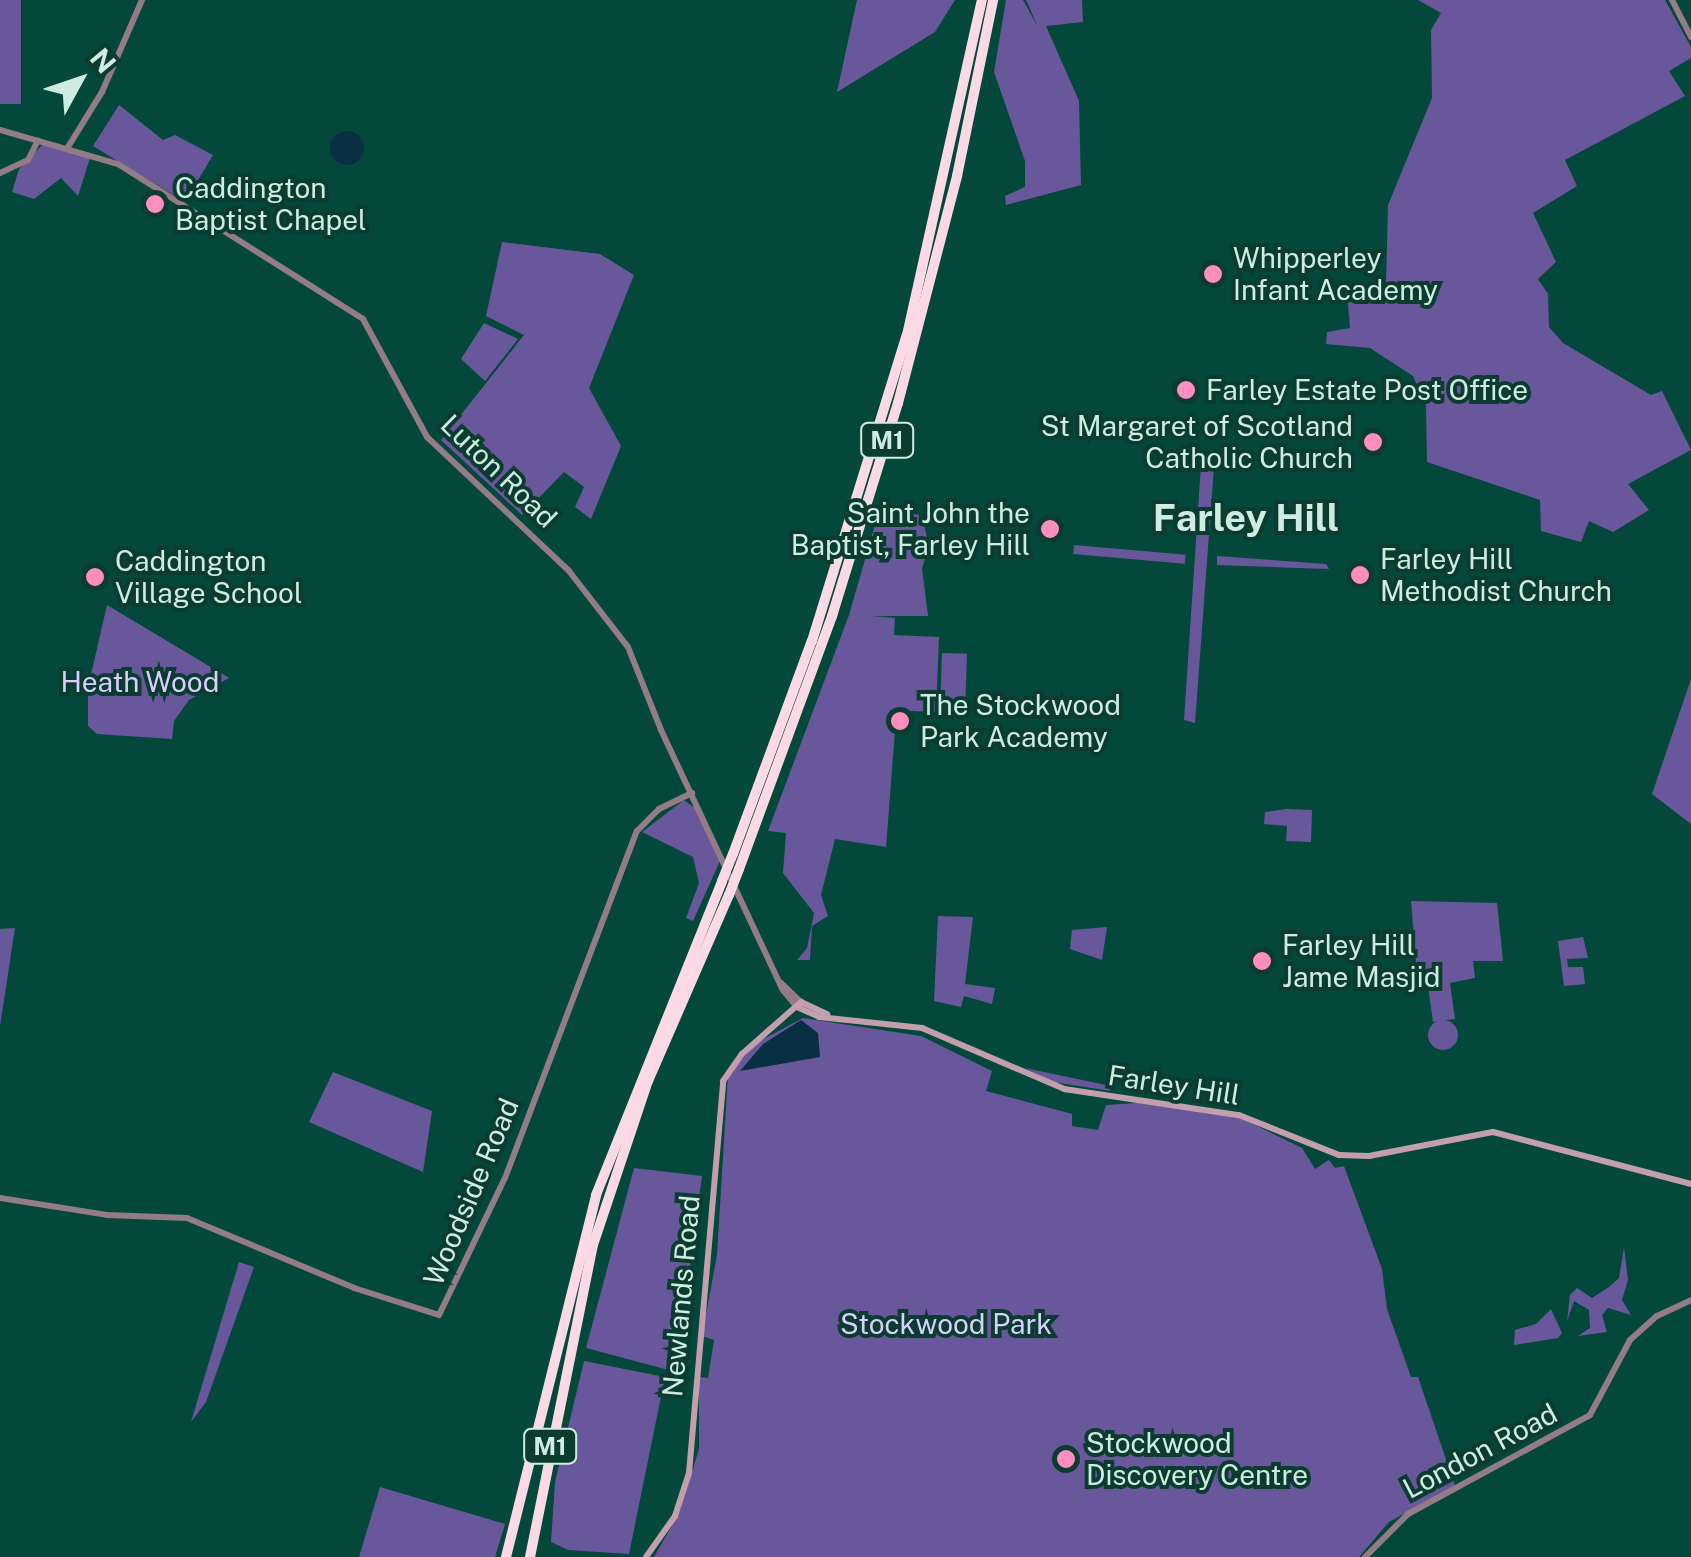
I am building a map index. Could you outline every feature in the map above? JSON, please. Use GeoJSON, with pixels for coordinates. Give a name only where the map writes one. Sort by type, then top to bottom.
{"type":"FeatureCollection","features":[{"type":"Feature","properties":{"kind":"highway","name":"M1"},"geometry":{"type":"LineString","coordinates":[[509,1557],[552,1362],[596,1195],[733,854],[812,641],[908,334],[982,0]]}},
{"type":"Feature","properties":{"kind":"highway","name":"M1"},"geometry":{"type":"LineString","coordinates":[[530,1557],[593,1245],[648,1081],[739,869],[832,616],[898,403],[957,176],[993,0]]}},
{"type":"Feature","properties":{"kind":"main road","name":"Farley Hill"},"geometry":{"type":"LineString","coordinates":[[799,1005],[810,1014],[922,1028],[1020,1075],[1076,1092],[1240,1115],[1339,1155],[1369,1156],[1493,1132],[1691,1184]]}},
{"type":"Feature","properties":{"kind":"main road","name":"Farley Hill"},"geometry":{"type":"LineString","coordinates":[[799,1005],[828,1015]]}},
{"type":"Feature","properties":{"kind":"main road","name":"Newlands Road"},"geometry":{"type":"LineString","coordinates":[[646,1557],[674,1516],[689,1474],[721,1087],[742,1054],[788,1019],[799,1005]]}},
{"type":"Feature","properties":{"kind":"main road"},"geometry":{"type":"LineString","coordinates":[[788,1019],[810,1014]]}},
{"type":"Feature","properties":{"kind":"street"},"geometry":{"type":"LineString","coordinates":[[68,147],[96,104],[142,0]]}},
{"type":"Feature","properties":{"kind":"street"},"geometry":{"type":"LineString","coordinates":[[1672,0],[1691,37]]}},
{"type":"Feature","properties":{"kind":"street","name":"Luton Road"},"geometry":{"type":"LineString","coordinates":[[0,130],[68,147],[132,172],[363,318],[427,437],[530,530],[610,618],[780,982],[799,1005]]}},
{"type":"Feature","properties":{"kind":"street"},"geometry":{"type":"LineString","coordinates":[[0,173],[28,160],[38,140]]}},
{"type":"Feature","properties":{"kind":"street","name":"Woodside Road"},"geometry":{"type":"LineString","coordinates":[[0,1198],[107,1215],[186,1218],[354,1288],[439,1315],[505,1178],[637,831],[659,809],[692,793]]}},
{"type":"Feature","properties":{"kind":"street","name":"London Road"},"geometry":{"type":"LineString","coordinates":[[1366,1557],[1408,1514],[1590,1415],[1630,1340],[1657,1316],[1691,1300]]}},
{"type":"Feature","properties":{"kind":"green space"},"geometry":{"type":"Polygon","coordinates":[[[0,0],[21,0],[21,104],[0,104],[0,0]]]}},
{"type":"Feature","properties":{"kind":"green space"},"geometry":{"type":"Polygon","coordinates":[[[857,0],[955,0],[935,32],[837,92],[857,0]]]}},
{"type":"Feature","properties":{"kind":"green space"},"geometry":{"type":"Polygon","coordinates":[[[1006,0],[1023,0],[1038,27],[1026,0],[1082,0],[1083,22],[1046,26],[1079,101],[1081,185],[1006,205],[1005,196],[1025,187],[1025,161],[994,72],[1006,0]]]}},
{"type":"Feature","properties":{"kind":"green space"},"geometry":{"type":"Polygon","coordinates":[[[1418,0],[1665,0],[1691,47],[1691,58],[1669,71],[1685,96],[1565,160],[1577,186],[1533,213],[1556,262],[1538,279],[1548,294],[1549,327],[1563,343],[1651,395],[1662,391],[1691,450],[1628,484],[1649,510],[1613,532],[1589,521],[1581,542],[1541,531],[1540,500],[1427,462],[1426,406],[1413,376],[1370,348],[1326,344],[1327,332],[1350,328],[1347,291],[1386,285],[1388,205],[1432,98],[1431,30],[1441,13],[1418,0]]]}},
{"type":"Feature","properties":{"kind":"green space"},"geometry":{"type":"Polygon","coordinates":[[[119,105],[163,140],[175,135],[213,155],[185,202],[93,146],[119,105]]]}},
{"type":"Feature","properties":{"kind":"green space"},"geometry":{"type":"Polygon","coordinates":[[[43,144],[90,158],[78,196],[61,178],[34,199],[12,192],[19,169],[43,144]]]}},
{"type":"Feature","properties":{"kind":"green space"},"geometry":{"type":"Polygon","coordinates":[[[502,242],[600,254],[634,275],[589,388],[621,446],[591,519],[575,507],[584,487],[564,472],[522,515],[441,440],[524,335],[486,316],[502,242]]]}},
{"type":"Feature","properties":{"kind":"green space"},"geometry":{"type":"Polygon","coordinates":[[[484,323],[518,339],[485,381],[461,359],[484,323]]]}},
{"type":"Feature","properties":{"kind":"green space"},"geometry":{"type":"Polygon","coordinates":[[[1201,465],[1214,467],[1195,723],[1184,720],[1201,465]]]}},
{"type":"Feature","properties":{"kind":"green space"},"geometry":{"type":"Polygon","coordinates":[[[879,511],[922,515],[929,547],[922,568],[928,616],[872,616],[895,618],[894,635],[939,637],[936,712],[890,710],[889,730],[895,731],[886,847],[835,839],[821,895],[828,916],[812,926],[810,960],[797,960],[807,948],[814,913],[783,873],[786,833],[768,831],[849,615],[879,511]]]}},
{"type":"Feature","properties":{"kind":"green space"},"geometry":{"type":"Polygon","coordinates":[[[1074,545],[1186,555],[1185,564],[1073,554],[1074,545]]]}},
{"type":"Feature","properties":{"kind":"green space"},"geometry":{"type":"Polygon","coordinates":[[[1217,556],[1326,564],[1329,569],[1217,565],[1217,556]]]}},
{"type":"Feature","properties":{"kind":"green space","name":"Heath Wood"},"geometry":{"type":"Polygon","coordinates":[[[107,605],[229,678],[189,700],[174,721],[172,739],[97,734],[88,726],[88,688],[107,605]]]}},
{"type":"Feature","properties":{"kind":"green space"},"geometry":{"type":"Polygon","coordinates":[[[942,653],[967,654],[965,700],[940,699],[942,653]]]}},
{"type":"Feature","properties":{"kind":"green space"},"geometry":{"type":"Polygon","coordinates":[[[1691,679],[1691,824],[1652,794],[1691,679]]]}},
{"type":"Feature","properties":{"kind":"green space"},"geometry":{"type":"Polygon","coordinates":[[[684,800],[696,809],[720,861],[693,921],[686,918],[699,883],[693,857],[642,832],[684,800]]]}},
{"type":"Feature","properties":{"kind":"green space"},"geometry":{"type":"Polygon","coordinates":[[[1312,810],[1311,842],[1286,841],[1287,826],[1264,824],[1265,812],[1312,810]]]}},
{"type":"Feature","properties":{"kind":"green space"},"geometry":{"type":"Polygon","coordinates":[[[1411,901],[1497,903],[1503,961],[1473,961],[1475,978],[1450,983],[1455,1019],[1433,1022],[1428,986],[1418,987],[1411,901]]]}},
{"type":"Feature","properties":{"kind":"green space"},"geometry":{"type":"Polygon","coordinates":[[[938,916],[973,917],[965,984],[995,988],[992,1004],[964,996],[961,1007],[934,1001],[938,916]]]}},
{"type":"Feature","properties":{"kind":"green space"},"geometry":{"type":"Polygon","coordinates":[[[1107,927],[1102,960],[1070,949],[1072,930],[1107,927]]]}},
{"type":"Feature","properties":{"kind":"green space"},"geometry":{"type":"Polygon","coordinates":[[[15,928],[0,1026],[0,929],[15,928]]]}},
{"type":"Feature","properties":{"kind":"green space"},"geometry":{"type":"Polygon","coordinates":[[[1583,937],[1588,958],[1567,959],[1568,967],[1583,967],[1585,984],[1564,986],[1558,941],[1583,937]]]}},
{"type":"Feature","properties":{"kind":"green space","name":"Stockwood Park"},"geometry":{"type":"Polygon","coordinates":[[[803,1018],[921,1036],[992,1071],[986,1091],[1072,1114],[1072,1126],[1098,1130],[1106,1105],[1150,1102],[1239,1117],[1302,1148],[1315,1169],[1329,1160],[1335,1168],[1344,1166],[1382,1269],[1387,1309],[1411,1377],[1418,1377],[1455,1486],[1389,1522],[1359,1557],[654,1557],[679,1513],[699,1449],[699,1377],[708,1378],[714,1340],[702,1336],[717,1255],[728,1075],[756,1043],[803,1018]]]}},
{"type":"Feature","properties":{"kind":"green space"},"geometry":{"type":"Polygon","coordinates":[[[1443,1020],[1454,1024],[1458,1035],[1454,1046],[1443,1050],[1432,1046],[1428,1035],[1432,1024],[1443,1020]]]}},
{"type":"Feature","properties":{"kind":"green space"},"geometry":{"type":"Polygon","coordinates":[[[1025,1068],[1106,1085],[1111,1091],[1053,1082],[1025,1068]]]}},
{"type":"Feature","properties":{"kind":"green space"},"geometry":{"type":"Polygon","coordinates":[[[333,1072],[432,1111],[423,1172],[309,1122],[333,1072]]]}},
{"type":"Feature","properties":{"kind":"green space"},"geometry":{"type":"Polygon","coordinates":[[[634,1168],[702,1176],[676,1372],[586,1348],[634,1168]]]}},
{"type":"Feature","properties":{"kind":"green space"},"geometry":{"type":"Polygon","coordinates":[[[1624,1247],[1628,1280],[1622,1300],[1631,1315],[1608,1308],[1602,1315],[1607,1332],[1578,1336],[1590,1328],[1589,1310],[1574,1301],[1567,1321],[1570,1295],[1577,1288],[1592,1298],[1609,1287],[1619,1278],[1624,1247]]]}},
{"type":"Feature","properties":{"kind":"green space"},"geometry":{"type":"Polygon","coordinates":[[[239,1262],[254,1267],[206,1402],[191,1422],[239,1262]]]}},
{"type":"Feature","properties":{"kind":"green space"},"geometry":{"type":"Polygon","coordinates":[[[1551,1309],[1562,1333],[1558,1338],[1514,1345],[1515,1330],[1536,1324],[1551,1309]]]}},
{"type":"Feature","properties":{"kind":"green space"},"geometry":{"type":"Polygon","coordinates":[[[584,1361],[665,1377],[629,1554],[568,1550],[551,1542],[555,1482],[584,1361]]]}},
{"type":"Feature","properties":{"kind":"green space"},"geometry":{"type":"Polygon","coordinates":[[[380,1487],[505,1524],[495,1557],[359,1557],[380,1487]]]}},
{"type":"Feature","properties":{"kind":"water"},"geometry":{"type":"Polygon","coordinates":[[[347,131],[359,136],[364,148],[359,160],[347,165],[335,160],[330,148],[335,136],[347,131]]]}},
{"type":"Feature","properties":{"kind":"water"},"geometry":{"type":"Polygon","coordinates":[[[801,1020],[818,1033],[820,1057],[740,1071],[763,1044],[801,1020]]]}},
{"type":"Feature","properties":{"kind":"place","name":"Caddington Baptist Chapel"},"geometry":{"type":"Point","coordinates":[155,204]}},
{"type":"Feature","properties":{"kind":"place","name":"Whipperley Infant Academy"},"geometry":{"type":"Point","coordinates":[1213,274]}},
{"type":"Feature","properties":{"kind":"place","name":"Farley Estate Post Office"},"geometry":{"type":"Point","coordinates":[1186,390]}},
{"type":"Feature","properties":{"kind":"place","name":"St Margaret of Scotland Catholic Church"},"geometry":{"type":"Point","coordinates":[1373,442]}},
{"type":"Feature","properties":{"kind":"place","name":"Saint John the Baptist, Farley Hill"},"geometry":{"type":"Point","coordinates":[1050,529]}},
{"type":"Feature","properties":{"kind":"place","name":"Farley Hill Methodist Church"},"geometry":{"type":"Point","coordinates":[1360,575]}},
{"type":"Feature","properties":{"kind":"place","name":"Caddington Village School"},"geometry":{"type":"Point","coordinates":[95,577]}},
{"type":"Feature","properties":{"kind":"place","name":"The Stockwood Park Academy"},"geometry":{"type":"Point","coordinates":[900,721]}},
{"type":"Feature","properties":{"kind":"place","name":"Farley Hill Jame Masjid"},"geometry":{"type":"Point","coordinates":[1262,961]}},
{"type":"Feature","properties":{"kind":"place","name":"Stockwood Discovery Centre"},"geometry":{"type":"Point","coordinates":[1066,1459]}},
{"type":"Feature","properties":{"kind":"district","name":"Farley Hill"},"geometry":{"type":"Point","coordinates":[1246,518]}}]}
